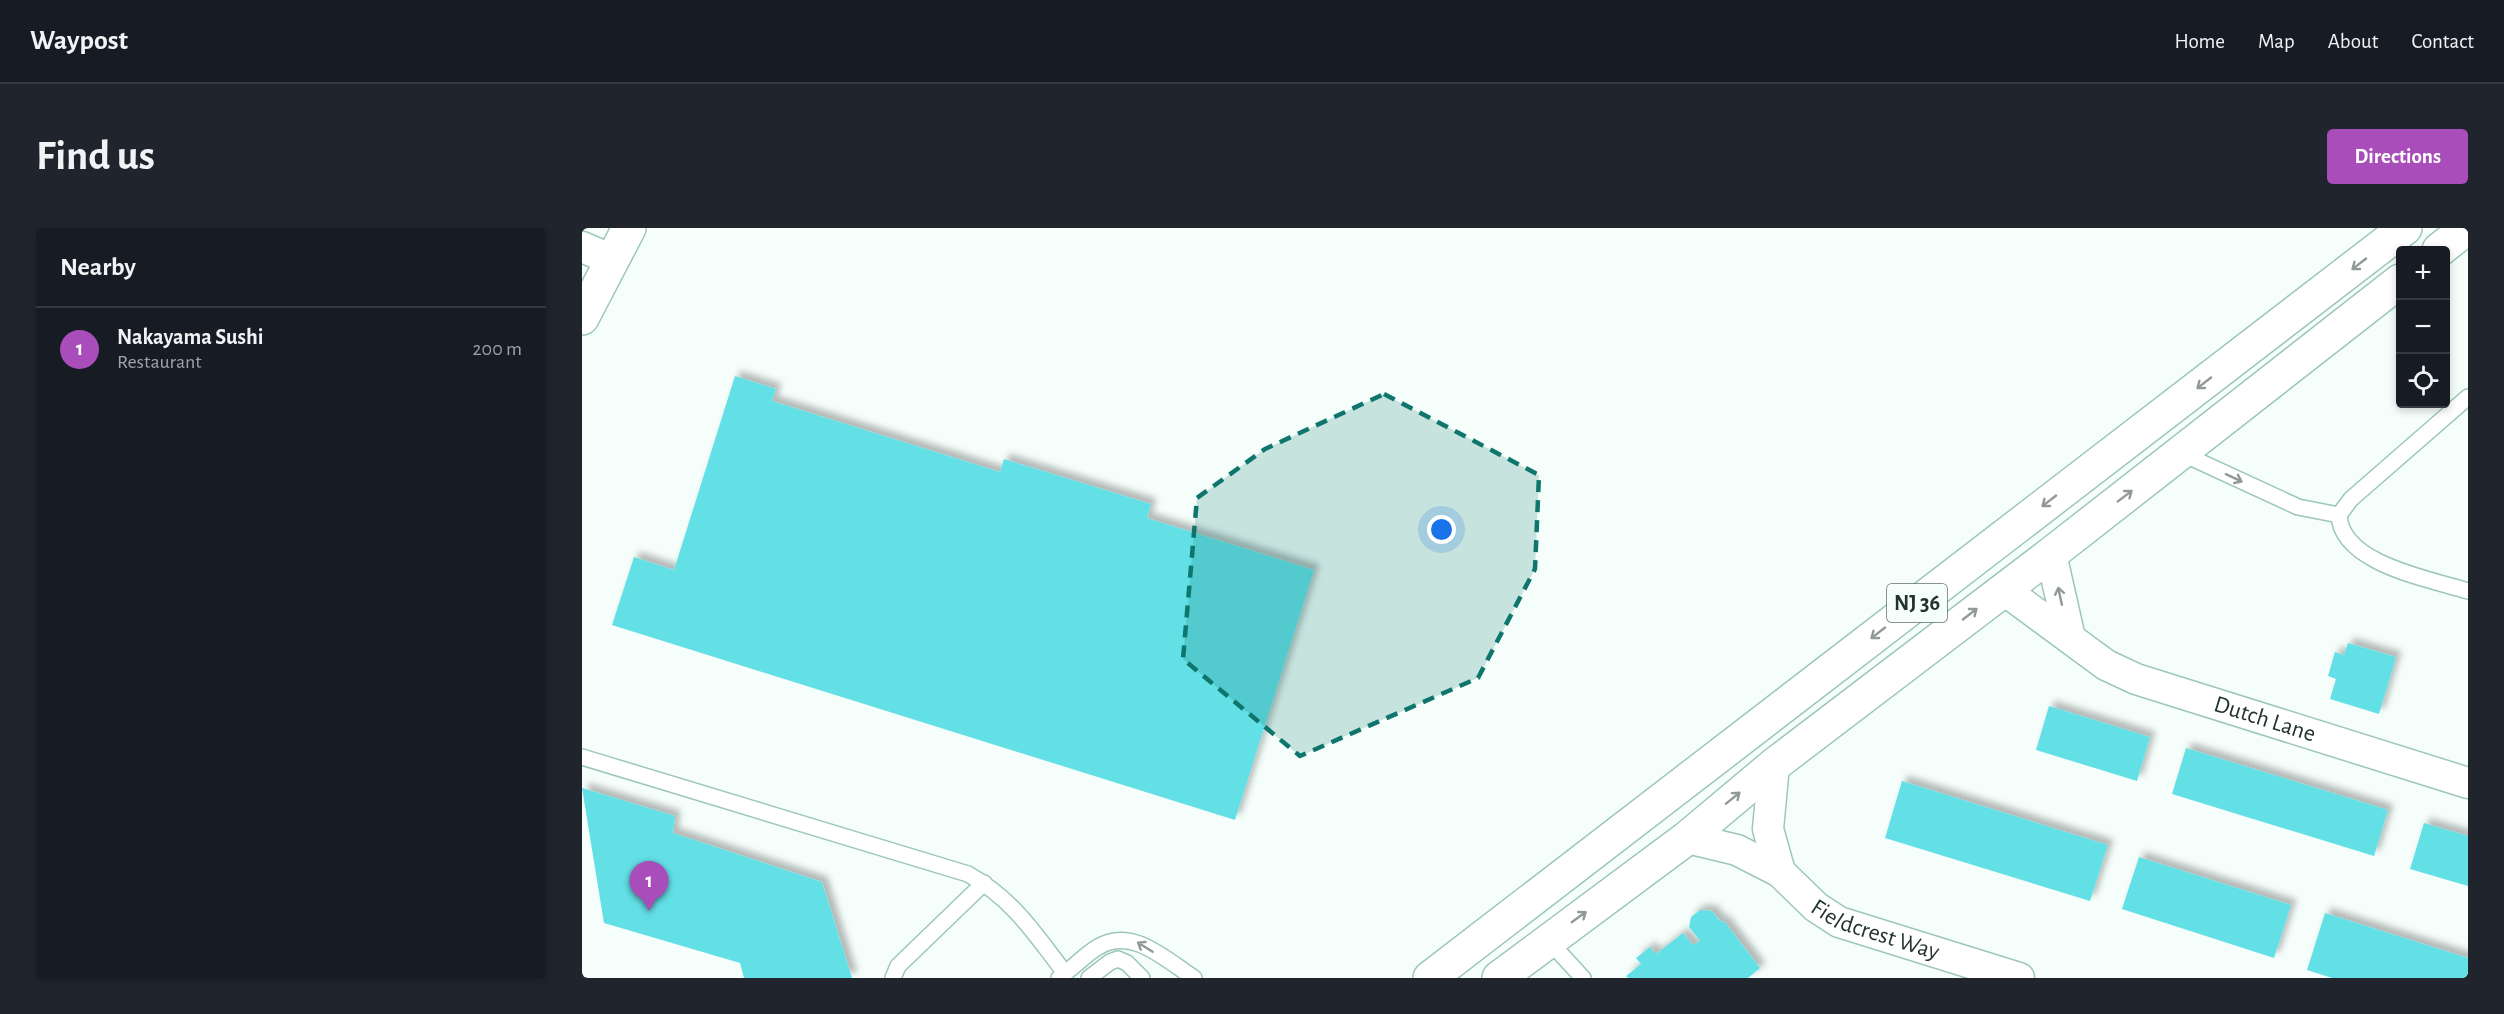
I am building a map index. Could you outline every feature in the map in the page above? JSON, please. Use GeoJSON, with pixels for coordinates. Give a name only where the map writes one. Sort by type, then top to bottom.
{"type":"FeatureCollection","features":[{"type":"Feature","properties":{"kind":"main road"},"geometry":{"type":"LineString","coordinates":[[582,318],[629,228]]}},
{"type":"Feature","properties":{"kind":"main road","name":"NJ 36"},"geometry":{"type":"LineString","coordinates":[[1430,978],[2405,228]]}},
{"type":"Feature","properties":{"kind":"main road"},"geometry":{"type":"LineString","coordinates":[[2444,246],[2467,228]]}},
{"type":"Feature","properties":{"kind":"main road","name":"NJ 36"},"geometry":{"type":"LineString","coordinates":[[1499,978],[1687,838],[1774,765],[2051,554],[2396,284]]}},
{"type":"Feature","properties":{"kind":"street"},"geometry":{"type":"LineString","coordinates":[[582,247],[612,260]]}},
{"type":"Feature","properties":{"kind":"street"},"geometry":{"type":"LineString","coordinates":[[2051,554],[2070,638]]}},
{"type":"Feature","properties":{"kind":"street","name":"Dutch Lane"},"geometry":{"type":"LineString","coordinates":[[2003,589],[2106,666],[2136,679],[2468,783]]}},
{"type":"Feature","properties":{"kind":"street","name":"Fieldcrest Way"},"geometry":{"type":"LineString","coordinates":[[1774,765],[1768,830],[1780,872]]}},
{"type":"Feature","properties":{"kind":"street","name":"Fieldcrest Way"},"geometry":{"type":"LineString","coordinates":[[1687,838],[1737,849],[1780,872],[1816,907],[1839,922],[2019,978]]}},
{"type":"Feature","properties":{"kind":"lane"},"geometry":{"type":"LineString","coordinates":[[2468,397],[2351,499],[2339,515],[2342,533],[2351,545],[2366,555],[2468,591]]}},
{"type":"Feature","properties":{"kind":"lane"},"geometry":{"type":"LineString","coordinates":[[2181,453],[2298,507],[2339,515]]}},
{"type":"Feature","properties":{"kind":"lane"},"geometry":{"type":"LineString","coordinates":[[582,757],[968,874],[984,883],[1009,903],[1062,976],[1097,947],[1110,941],[1123,939],[1136,941],[1194,978]]}},
{"type":"Feature","properties":{"kind":"lane"},"geometry":{"type":"LineString","coordinates":[[892,978],[898,966],[984,883]]}},
{"type":"Feature","properties":{"kind":"lane"},"geometry":{"type":"LineString","coordinates":[[1548,940],[1583,978]]}},
{"type":"Feature","properties":{"kind":"lane"},"geometry":{"type":"LineString","coordinates":[[1089,978],[1110,962],[1118,959],[1127,963],[1142,978]]}},
{"type":"Feature","properties":{"kind":"highlighted area"},"geometry":{"type":"Polygon","coordinates":[[[1384,394],[1539,475],[1535,569],[1478,678],[1300,756],[1183,659],[1197,498],[1265,449],[1384,394]]]}},
{"type":"Feature","properties":{"kind":"building"},"geometry":{"type":"Polygon","coordinates":[[[735,376],[776,389],[772,401],[1000,472],[1004,459],[1151,504],[1147,518],[1314,570],[1235,820],[612,625],[634,557],[674,570],[735,376]]]}},
{"type":"Feature","properties":{"kind":"building"},"geometry":{"type":"Polygon","coordinates":[[[2348,643],[2396,657],[2379,714],[2330,699],[2336,679],[2328,676],[2335,652],[2344,655],[2348,643]]]}},
{"type":"Feature","properties":{"kind":"building"},"geometry":{"type":"Polygon","coordinates":[[[2049,706],[2150,737],[2137,781],[2036,750],[2049,706]]]}},
{"type":"Feature","properties":{"kind":"building"},"geometry":{"type":"Polygon","coordinates":[[[2186,748],[2388,810],[2374,856],[2172,794],[2186,748]]]}},
{"type":"Feature","properties":{"kind":"building"},"geometry":{"type":"Polygon","coordinates":[[[1902,781],[2108,845],[2090,901],[1885,838],[1902,781]]]}},
{"type":"Feature","properties":{"kind":"building"},"geometry":{"type":"Polygon","coordinates":[[[582,788],[675,816],[673,833],[822,882],[852,978],[744,978],[740,963],[604,923],[582,788]]]}},
{"type":"Feature","properties":{"kind":"building"},"geometry":{"type":"Polygon","coordinates":[[[2424,823],[2468,836],[2468,886],[2410,869],[2424,823]]]}},
{"type":"Feature","properties":{"kind":"building"},"geometry":{"type":"Polygon","coordinates":[[[2139,857],[2291,905],[2274,958],[2122,909],[2139,857]]]}},
{"type":"Feature","properties":{"kind":"building"},"geometry":{"type":"Polygon","coordinates":[[[1700,910],[1712,911],[1721,922],[1724,921],[1760,968],[1748,978],[1628,978],[1626,976],[1641,964],[1636,958],[1650,947],[1656,954],[1683,933],[1693,945],[1700,941],[1689,927],[1691,917],[1700,910]]]}},
{"type":"Feature","properties":{"kind":"building"},"geometry":{"type":"Polygon","coordinates":[[[2325,913],[2468,958],[2468,978],[2332,978],[2307,970],[2325,913]]]}},
{"type":"Feature","properties":{"kind":"place","name":"Nakayama Sushi"},"geometry":{"type":"Point","coordinates":[649,911]}}]}
